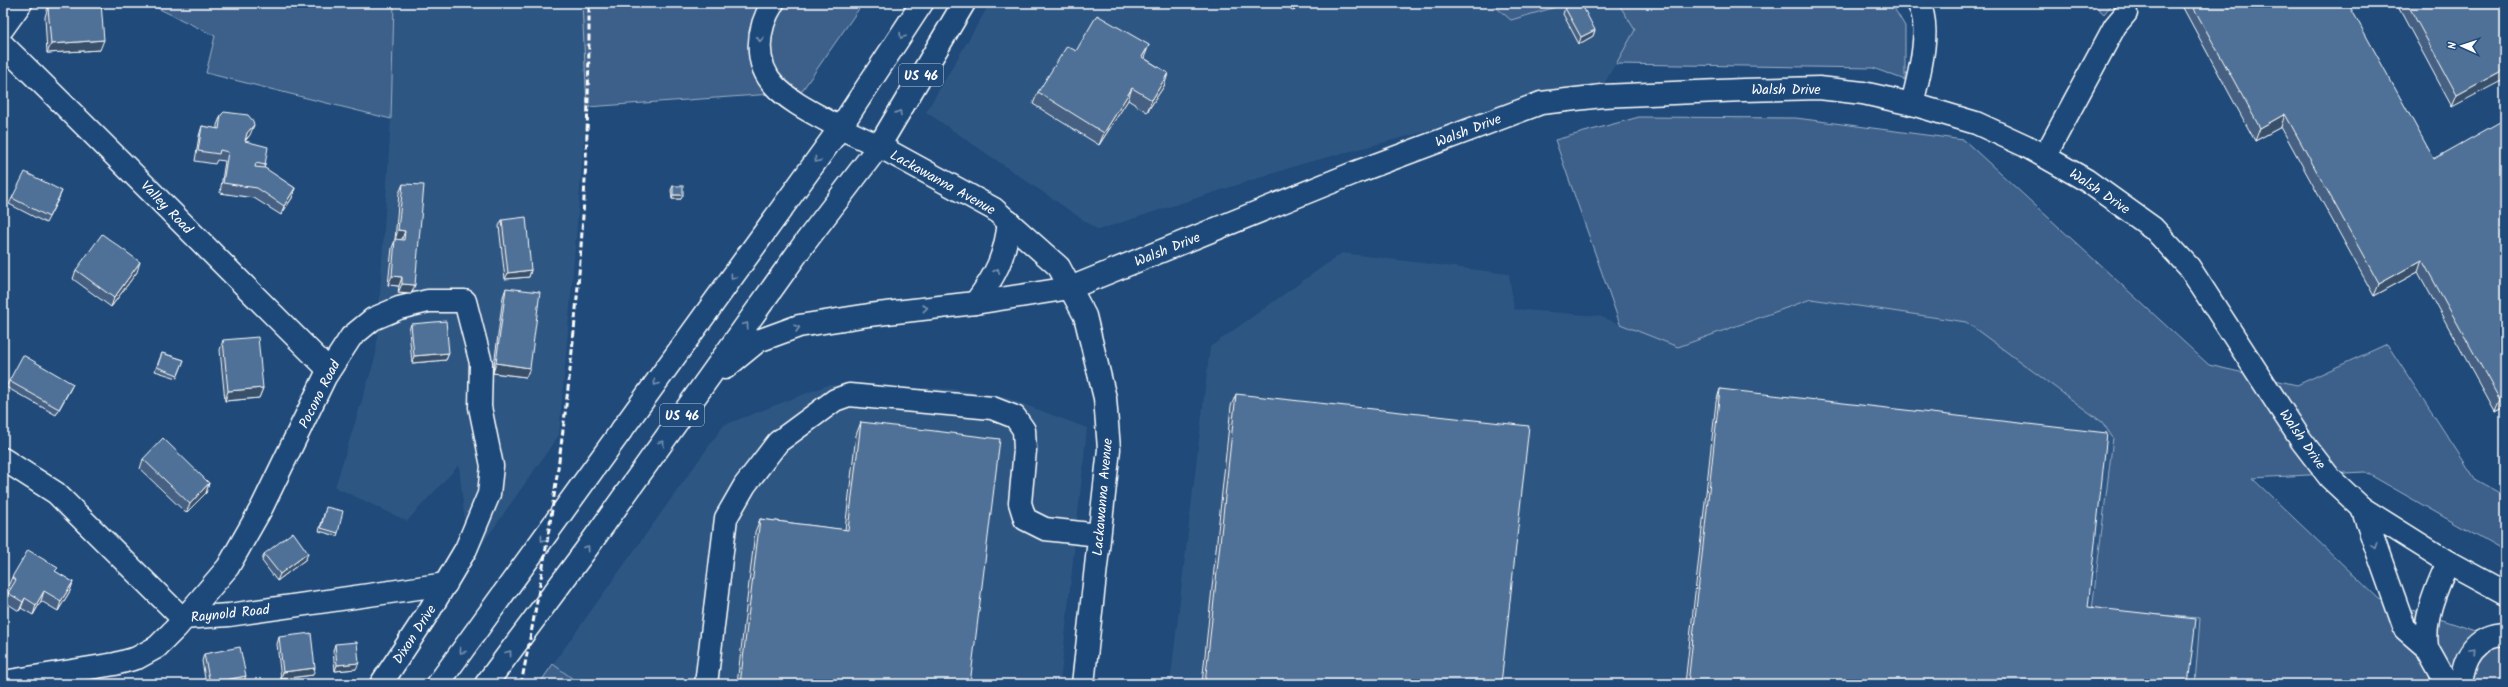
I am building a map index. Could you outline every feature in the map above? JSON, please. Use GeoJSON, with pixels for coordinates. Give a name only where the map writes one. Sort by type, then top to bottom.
{"type":"FeatureCollection","features":[{"type":"Feature","properties":{"kind":"main road"},"geometry":{"type":"LineString","coordinates":[[3,28],[21,3]]}},
{"type":"Feature","properties":{"kind":"main road","name":"Lackawanna Avenue"},"geometry":{"type":"LineString","coordinates":[[773,3],[766,14],[760,34],[761,61],[766,73],[775,86],[788,96],[840,128],[879,146],[994,209],[1059,266],[1085,316],[1105,398],[1109,449],[1083,684]]}},
{"type":"Feature","properties":{"kind":"main road","name":"US 46"},"geometry":{"type":"LineString","coordinates":[[438,684],[840,128],[922,3]]}},
{"type":"Feature","properties":{"kind":"main road","name":"US 46"},"geometry":{"type":"LineString","coordinates":[[486,684],[585,551],[804,244],[879,146],[964,3]]}},
{"type":"Feature","properties":{"kind":"main road"},"geometry":{"type":"LineString","coordinates":[[1912,104],[1923,57],[1924,32],[1918,3]]}},
{"type":"Feature","properties":{"kind":"main road"},"geometry":{"type":"LineString","coordinates":[[2045,156],[2114,26],[2126,13]]}},
{"type":"Feature","properties":{"kind":"main road","name":"Valley Road"},"geometry":{"type":"LineString","coordinates":[[3,45],[145,183],[231,273],[329,370]]}},
{"type":"Feature","properties":{"kind":"main road","name":"Walsh Drive"},"geometry":{"type":"LineString","coordinates":[[705,383],[758,341],[799,326],[868,315],[975,303],[1070,288],[1354,173],[1541,103],[1602,96],[1819,88],[1863,93],[1912,104],[1976,123],[2045,156],[2086,180],[2153,228],[2189,267],[2301,440],[2330,478],[2362,508],[2448,562],[2434,595],[2427,619],[2425,633],[2427,648]]}},
{"type":"Feature","properties":{"kind":"main road"},"geometry":{"type":"LineString","coordinates":[[975,303],[997,270],[1006,249],[1009,222]]}},
{"type":"Feature","properties":{"kind":"main road","name":"Pocono Road"},"geometry":{"type":"LineString","coordinates":[[3,682],[115,664],[137,658],[157,647],[185,618],[228,567],[262,507],[329,370],[352,337],[373,319],[399,308],[428,301],[465,301],[481,363],[480,407],[492,466],[489,494],[466,550],[446,584]]}},
{"type":"Feature","properties":{"kind":"main road"},"geometry":{"type":"LineString","coordinates":[[706,684],[726,518],[745,485],[778,442],[835,400],[849,395],[992,408],[1015,417],[1024,430],[1025,450],[1020,503],[1025,519],[1045,529],[1099,535]]}},
{"type":"Feature","properties":{"kind":"main road","name":"Raynold Road"},"geometry":{"type":"LineString","coordinates":[[3,459],[56,493],[182,618],[229,615],[446,584]]}},
{"type":"Feature","properties":{"kind":"main road","name":"Walsh Drive"},"geometry":{"type":"LineString","coordinates":[[2362,508],[2405,628],[2427,648],[2447,684]]}},
{"type":"Feature","properties":{"kind":"main road"},"geometry":{"type":"LineString","coordinates":[[2448,562],[2505,593]]}},
{"type":"Feature","properties":{"kind":"main road","name":"Dixon Drive"},"geometry":{"type":"LineString","coordinates":[[381,684],[446,584]]}},
{"type":"Feature","properties":{"kind":"main road"},"geometry":{"type":"LineString","coordinates":[[2461,684],[2464,664],[2471,652],[2488,638],[2505,635]]}},
{"type":"Feature","properties":{"kind":"shaded area"},"geometry":{"type":"Polygon","coordinates":[[[147,3],[394,3],[391,119],[206,73],[215,36],[147,3]]]}},
{"type":"Feature","properties":{"kind":"shaded area"},"geometry":{"type":"Polygon","coordinates":[[[394,3],[582,3],[587,107],[559,435],[469,563],[459,465],[407,521],[335,487],[376,355],[391,119],[394,3]]]}},
{"type":"Feature","properties":{"kind":"shaded area"},"geometry":{"type":"Polygon","coordinates":[[[582,3],[863,3],[794,102],[787,93],[587,107],[582,3]]]}},
{"type":"Feature","properties":{"kind":"shaded area"},"geometry":{"type":"Polygon","coordinates":[[[990,3],[1491,3],[1511,20],[1570,3],[1618,3],[1635,30],[1600,91],[1488,115],[1302,164],[1098,230],[926,112],[990,3]]]}},
{"type":"Feature","properties":{"kind":"shaded area"},"geometry":{"type":"Polygon","coordinates":[[[1491,3],[1570,3],[1511,20],[1491,3]]]}},
{"type":"Feature","properties":{"kind":"shaded area"},"geometry":{"type":"Polygon","coordinates":[[[1618,3],[1891,3],[1905,26],[1905,80],[1873,68],[1616,64],[1635,30],[1618,3]]]}},
{"type":"Feature","properties":{"kind":"shaded area"},"geometry":{"type":"Polygon","coordinates":[[[2092,3],[2113,3],[2104,14],[2092,3]]]}},
{"type":"Feature","properties":{"kind":"shaded area"},"geometry":{"type":"Polygon","coordinates":[[[1639,117],[1796,118],[1964,140],[2209,365],[2297,385],[2387,344],[2476,480],[2505,496],[2505,552],[2365,472],[2252,478],[2379,599],[2505,641],[2505,684],[2195,683],[2200,618],[2092,610],[2113,438],[2102,422],[1966,322],[1811,299],[1678,347],[1620,324],[1555,140],[1639,117]]]}},
{"type":"Feature","properties":{"kind":"shaded area"},"geometry":{"type":"Polygon","coordinates":[[[1342,253],[1509,274],[1514,309],[1599,316],[1678,347],[1811,299],[1967,322],[2103,422],[2113,438],[2092,610],[2200,618],[2195,683],[2210,684],[1170,684],[1210,347],[1342,253]]]}},
{"type":"Feature","properties":{"kind":"shaded area"},"geometry":{"type":"Polygon","coordinates":[[[828,385],[954,389],[1002,396],[1087,428],[1060,684],[572,684],[573,679],[553,664],[724,425],[828,385]]]}},
{"type":"Feature","properties":{"kind":"shaded area"},"geometry":{"type":"Polygon","coordinates":[[[553,664],[573,679],[572,684],[539,684],[553,664]]]}},
{"type":"Feature","properties":{"kind":"building"},"geometry":{"type":"Polygon","coordinates":[[[101,3],[104,40],[51,44],[48,7],[101,3]]]}},
{"type":"Feature","properties":{"kind":"building"},"geometry":{"type":"Polygon","coordinates":[[[1574,3],[1581,3],[1595,30],[1581,37],[1565,8],[1574,3]]]}},
{"type":"Feature","properties":{"kind":"building"},"geometry":{"type":"Polygon","coordinates":[[[2191,3],[2348,3],[2434,159],[2505,119],[2505,397],[2500,400],[2422,260],[2379,284],[2285,114],[2260,128],[2191,3]]]}},
{"type":"Feature","properties":{"kind":"building"},"geometry":{"type":"Polygon","coordinates":[[[2407,3],[2505,3],[2505,69],[2457,95],[2407,3]]]}},
{"type":"Feature","properties":{"kind":"building"},"geometry":{"type":"Polygon","coordinates":[[[1097,15],[1149,45],[1142,57],[1168,73],[1152,100],[1132,88],[1104,133],[1038,92],[1067,46],[1076,51],[1097,15]]]}},
{"type":"Feature","properties":{"kind":"building"},"geometry":{"type":"Polygon","coordinates":[[[224,112],[248,115],[253,121],[254,125],[247,133],[245,141],[268,147],[265,165],[256,163],[255,167],[265,168],[295,188],[284,206],[257,188],[223,183],[228,152],[220,150],[219,154],[198,151],[202,126],[219,129],[221,115],[224,112]]]}},
{"type":"Feature","properties":{"kind":"building"},"geometry":{"type":"Polygon","coordinates":[[[25,172],[62,191],[49,217],[12,198],[25,172]]]}},
{"type":"Feature","properties":{"kind":"building"},"geometry":{"type":"Polygon","coordinates":[[[403,184],[424,185],[415,285],[402,284],[402,277],[392,276],[395,239],[404,240],[405,231],[398,230],[403,184]]]}},
{"type":"Feature","properties":{"kind":"building"},"geometry":{"type":"Polygon","coordinates":[[[673,186],[683,186],[683,195],[673,195],[673,186]]]}},
{"type":"Feature","properties":{"kind":"building"},"geometry":{"type":"Polygon","coordinates":[[[526,217],[531,270],[508,273],[502,220],[526,217]]]}},
{"type":"Feature","properties":{"kind":"building"},"geometry":{"type":"Polygon","coordinates":[[[102,234],[140,262],[114,298],[76,270],[102,234]]]}},
{"type":"Feature","properties":{"kind":"building"},"geometry":{"type":"Polygon","coordinates":[[[506,288],[540,292],[530,368],[496,363],[506,288]]]}},
{"type":"Feature","properties":{"kind":"building"},"geometry":{"type":"Polygon","coordinates":[[[446,321],[449,353],[414,356],[411,324],[446,321]]]}},
{"type":"Feature","properties":{"kind":"building"},"geometry":{"type":"Polygon","coordinates":[[[258,337],[263,388],[228,391],[223,340],[258,337]]]}},
{"type":"Feature","properties":{"kind":"building"},"geometry":{"type":"Polygon","coordinates":[[[162,353],[184,360],[178,375],[157,367],[162,353]]]}},
{"type":"Feature","properties":{"kind":"building"},"geometry":{"type":"Polygon","coordinates":[[[23,355],[73,384],[59,409],[9,381],[23,355]]]}},
{"type":"Feature","properties":{"kind":"building"},"geometry":{"type":"Polygon","coordinates":[[[1720,389],[2107,433],[2088,607],[2196,619],[2188,684],[1688,684],[1720,389]]]}},
{"type":"Feature","properties":{"kind":"building"},"geometry":{"type":"Polygon","coordinates":[[[1236,394],[1529,426],[1501,684],[1205,684],[1236,394]]]}},
{"type":"Feature","properties":{"kind":"building"},"geometry":{"type":"Polygon","coordinates":[[[861,422],[1000,439],[970,684],[740,684],[760,519],[848,530],[861,422]]]}},
{"type":"Feature","properties":{"kind":"building"},"geometry":{"type":"Polygon","coordinates":[[[163,438],[209,483],[190,504],[143,459],[163,438]]]}},
{"type":"Feature","properties":{"kind":"building"},"geometry":{"type":"Polygon","coordinates":[[[326,507],[343,511],[338,533],[321,528],[326,507]]]}},
{"type":"Feature","properties":{"kind":"building"},"geometry":{"type":"Polygon","coordinates":[[[293,532],[308,553],[280,574],[264,554],[293,532]]]}},
{"type":"Feature","properties":{"kind":"building"},"geometry":{"type":"Polygon","coordinates":[[[28,550],[58,568],[55,571],[73,582],[61,601],[44,591],[36,605],[25,598],[23,602],[8,593],[16,580],[12,577],[28,550]]]}},
{"type":"Feature","properties":{"kind":"building"},"geometry":{"type":"Polygon","coordinates":[[[311,633],[315,668],[283,672],[279,637],[311,633]]]}},
{"type":"Feature","properties":{"kind":"building"},"geometry":{"type":"Polygon","coordinates":[[[357,642],[359,663],[337,665],[335,644],[357,642]]]}},
{"type":"Feature","properties":{"kind":"building"},"geometry":{"type":"Polygon","coordinates":[[[240,647],[246,676],[210,683],[204,654],[240,647]]]}},
{"type":"Feature","properties":{"kind":"railway"},"geometry":{"type":"LineString","coordinates":[[521,684],[551,515],[573,345],[585,174],[589,3]]}}]}
